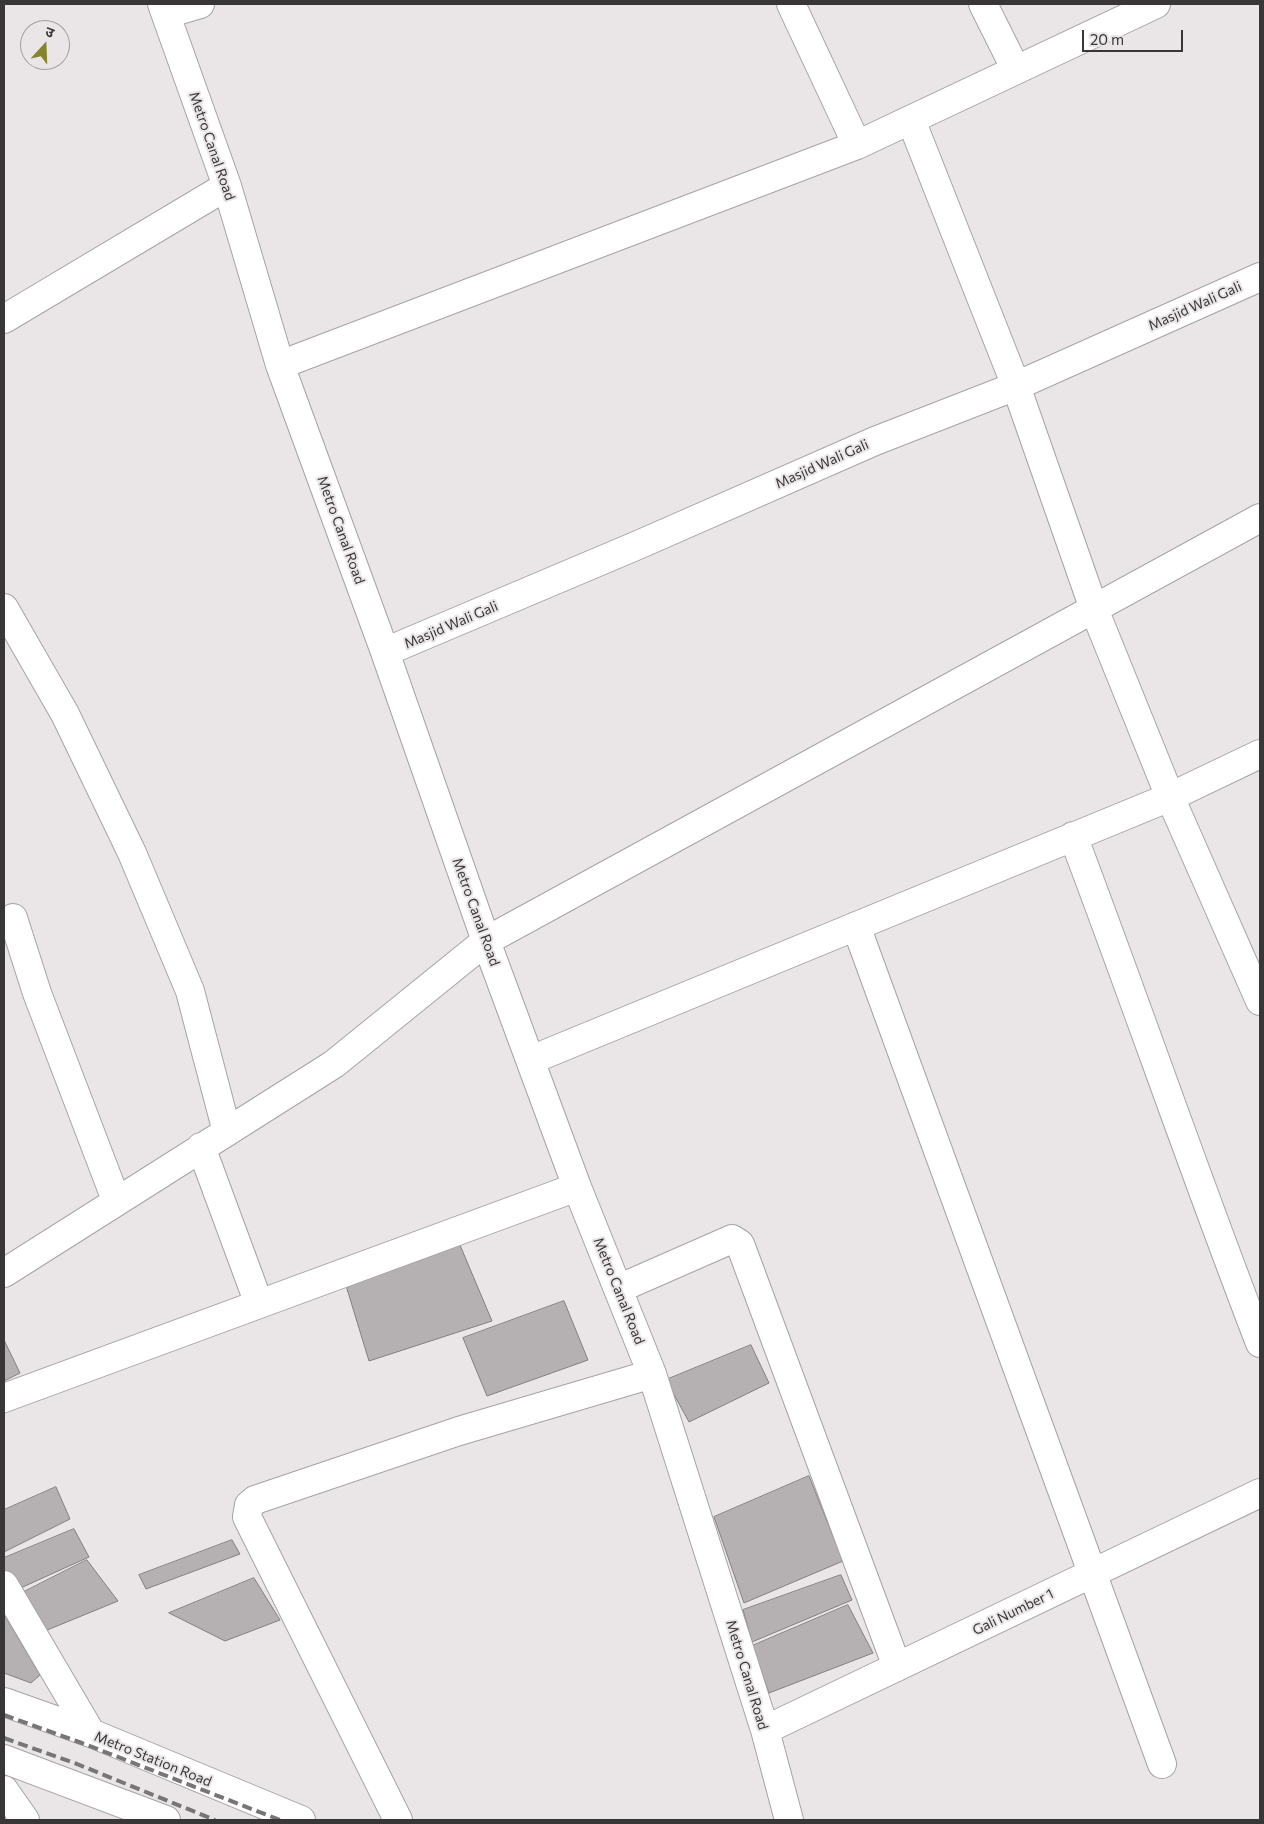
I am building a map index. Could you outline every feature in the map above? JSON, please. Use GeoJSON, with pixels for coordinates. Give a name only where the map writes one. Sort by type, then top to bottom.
{"type":"FeatureCollection","features":[{"type":"Feature","properties":{"kind":"street"},"geometry":{"type":"LineString","coordinates":[[164,9],[200,4]]}},
{"type":"Feature","properties":{"kind":"street"},"geometry":{"type":"LineString","coordinates":[[791,4],[857,145]]}},
{"type":"Feature","properties":{"kind":"street"},"geometry":{"type":"LineString","coordinates":[[983,4],[1016,70]]}},
{"type":"Feature","properties":{"kind":"street"},"geometry":{"type":"LineString","coordinates":[[280,365],[857,145],[1156,4]]}},
{"type":"Feature","properties":{"kind":"street","name":"Metro Canal Road"},"geometry":{"type":"LineString","coordinates":[[164,9],[228,186],[280,365],[385,652],[486,940],[577,1187],[652,1374],[765,1730],[789,1820]]}},
{"type":"Feature","properties":{"kind":"street"},"geometry":{"type":"LineString","coordinates":[[911,120],[1016,386],[1094,609],[1170,797],[1260,1001]]}},
{"type":"Feature","properties":{"kind":"street"},"geometry":{"type":"LineString","coordinates":[[4,319],[228,186]]}},
{"type":"Feature","properties":{"kind":"street","name":"Masjid Wali Gali"},"geometry":{"type":"LineString","coordinates":[[385,652],[638,545],[875,440],[1016,386],[1260,277]]}},
{"type":"Feature","properties":{"kind":"street"},"geometry":{"type":"LineString","coordinates":[[4,1272],[201,1146],[227,1132],[334,1064],[486,940],[1260,518]]}},
{"type":"Feature","properties":{"kind":"street"},"geometry":{"type":"LineString","coordinates":[[4,608],[65,714],[132,853],[186,982],[227,1132]]}},
{"type":"Feature","properties":{"kind":"street"},"geometry":{"type":"LineString","coordinates":[[531,1060],[1170,797],[1260,754]]}},
{"type":"Feature","properties":{"kind":"street"},"geometry":{"type":"LineString","coordinates":[[1073,836],[1137,1007],[1204,1200],[1260,1343]]}},
{"type":"Feature","properties":{"kind":"street"},"geometry":{"type":"LineString","coordinates":[[13,918],[36,993],[116,1200]]}},
{"type":"Feature","properties":{"kind":"street"},"geometry":{"type":"LineString","coordinates":[[856,926],[1091,1574],[1162,1764]]}},
{"type":"Feature","properties":{"kind":"street"},"geometry":{"type":"LineString","coordinates":[[201,1146],[259,1304]]}},
{"type":"Feature","properties":{"kind":"street"},"geometry":{"type":"LineString","coordinates":[[4,1398],[577,1187]]}},
{"type":"Feature","properties":{"kind":"street"},"geometry":{"type":"LineString","coordinates":[[618,1289],[732,1239],[740,1244],[897,1667]]}},
{"type":"Feature","properties":{"kind":"street"},"geometry":{"type":"LineString","coordinates":[[398,1820],[247,1517],[249,1505],[255,1500],[459,1431],[652,1374]]}},
{"type":"Feature","properties":{"kind":"street","name":"Gali Number 1"},"geometry":{"type":"LineString","coordinates":[[765,1730],[1260,1493]]}},
{"type":"Feature","properties":{"kind":"street"},"geometry":{"type":"LineString","coordinates":[[4,1585],[91,1733]]}},
{"type":"Feature","properties":{"kind":"street","name":"Metro Station Road"},"geometry":{"type":"LineString","coordinates":[[4,1702],[91,1733],[301,1820]]}},
{"type":"Feature","properties":{"kind":"street"},"geometry":{"type":"LineString","coordinates":[[4,1759],[166,1820]]}},
{"type":"Feature","properties":{"kind":"street"},"geometry":{"type":"LineString","coordinates":[[4,1790],[25,1820]]}},
{"type":"Feature","properties":{"kind":"building"},"geometry":{"type":"Polygon","coordinates":[[[457,1238],[492,1321],[369,1361],[344,1279],[457,1238]]]}},
{"type":"Feature","properties":{"kind":"building"},"geometry":{"type":"Polygon","coordinates":[[[564,1301],[588,1360],[487,1396],[463,1338],[564,1301]]]}},
{"type":"Feature","properties":{"kind":"building"},"geometry":{"type":"Polygon","coordinates":[[[4,1340],[20,1373],[4,1381],[4,1340]]]}},
{"type":"Feature","properties":{"kind":"building"},"geometry":{"type":"Polygon","coordinates":[[[751,1345],[769,1383],[689,1422],[666,1380],[751,1345]]]}},
{"type":"Feature","properties":{"kind":"building"},"geometry":{"type":"Polygon","coordinates":[[[809,1476],[843,1561],[744,1603],[714,1517],[809,1476]]]}},
{"type":"Feature","properties":{"kind":"building"},"geometry":{"type":"Polygon","coordinates":[[[56,1487],[70,1519],[4,1552],[4,1510],[56,1487]]]}},
{"type":"Feature","properties":{"kind":"building"},"geometry":{"type":"Polygon","coordinates":[[[74,1529],[89,1557],[14,1591],[4,1576],[4,1558],[74,1529]]]}},
{"type":"Feature","properties":{"kind":"building"},"geometry":{"type":"Polygon","coordinates":[[[232,1540],[240,1554],[146,1589],[139,1575],[232,1540]]]}},
{"type":"Feature","properties":{"kind":"building"},"geometry":{"type":"Polygon","coordinates":[[[87,1560],[118,1601],[40,1633],[16,1596],[87,1560]]]}},
{"type":"Feature","properties":{"kind":"building"},"geometry":{"type":"Polygon","coordinates":[[[841,1575],[852,1600],[752,1642],[743,1610],[841,1575]]]}},
{"type":"Feature","properties":{"kind":"building"},"geometry":{"type":"Polygon","coordinates":[[[254,1578],[280,1620],[225,1641],[169,1613],[254,1578]]]}},
{"type":"Feature","properties":{"kind":"building"},"geometry":{"type":"Polygon","coordinates":[[[848,1605],[873,1653],[769,1693],[752,1646],[848,1605]]]}},
{"type":"Feature","properties":{"kind":"building"},"geometry":{"type":"Polygon","coordinates":[[[4,1614],[40,1675],[31,1683],[4,1673],[4,1614]]]}},
{"type":"Feature","properties":{"kind":"railway"},"geometry":{"type":"LineString","coordinates":[[4,1715],[82,1743],[280,1820]]}},
{"type":"Feature","properties":{"kind":"railway"},"geometry":{"type":"LineString","coordinates":[[4,1738],[77,1764],[215,1820]]}}]}
